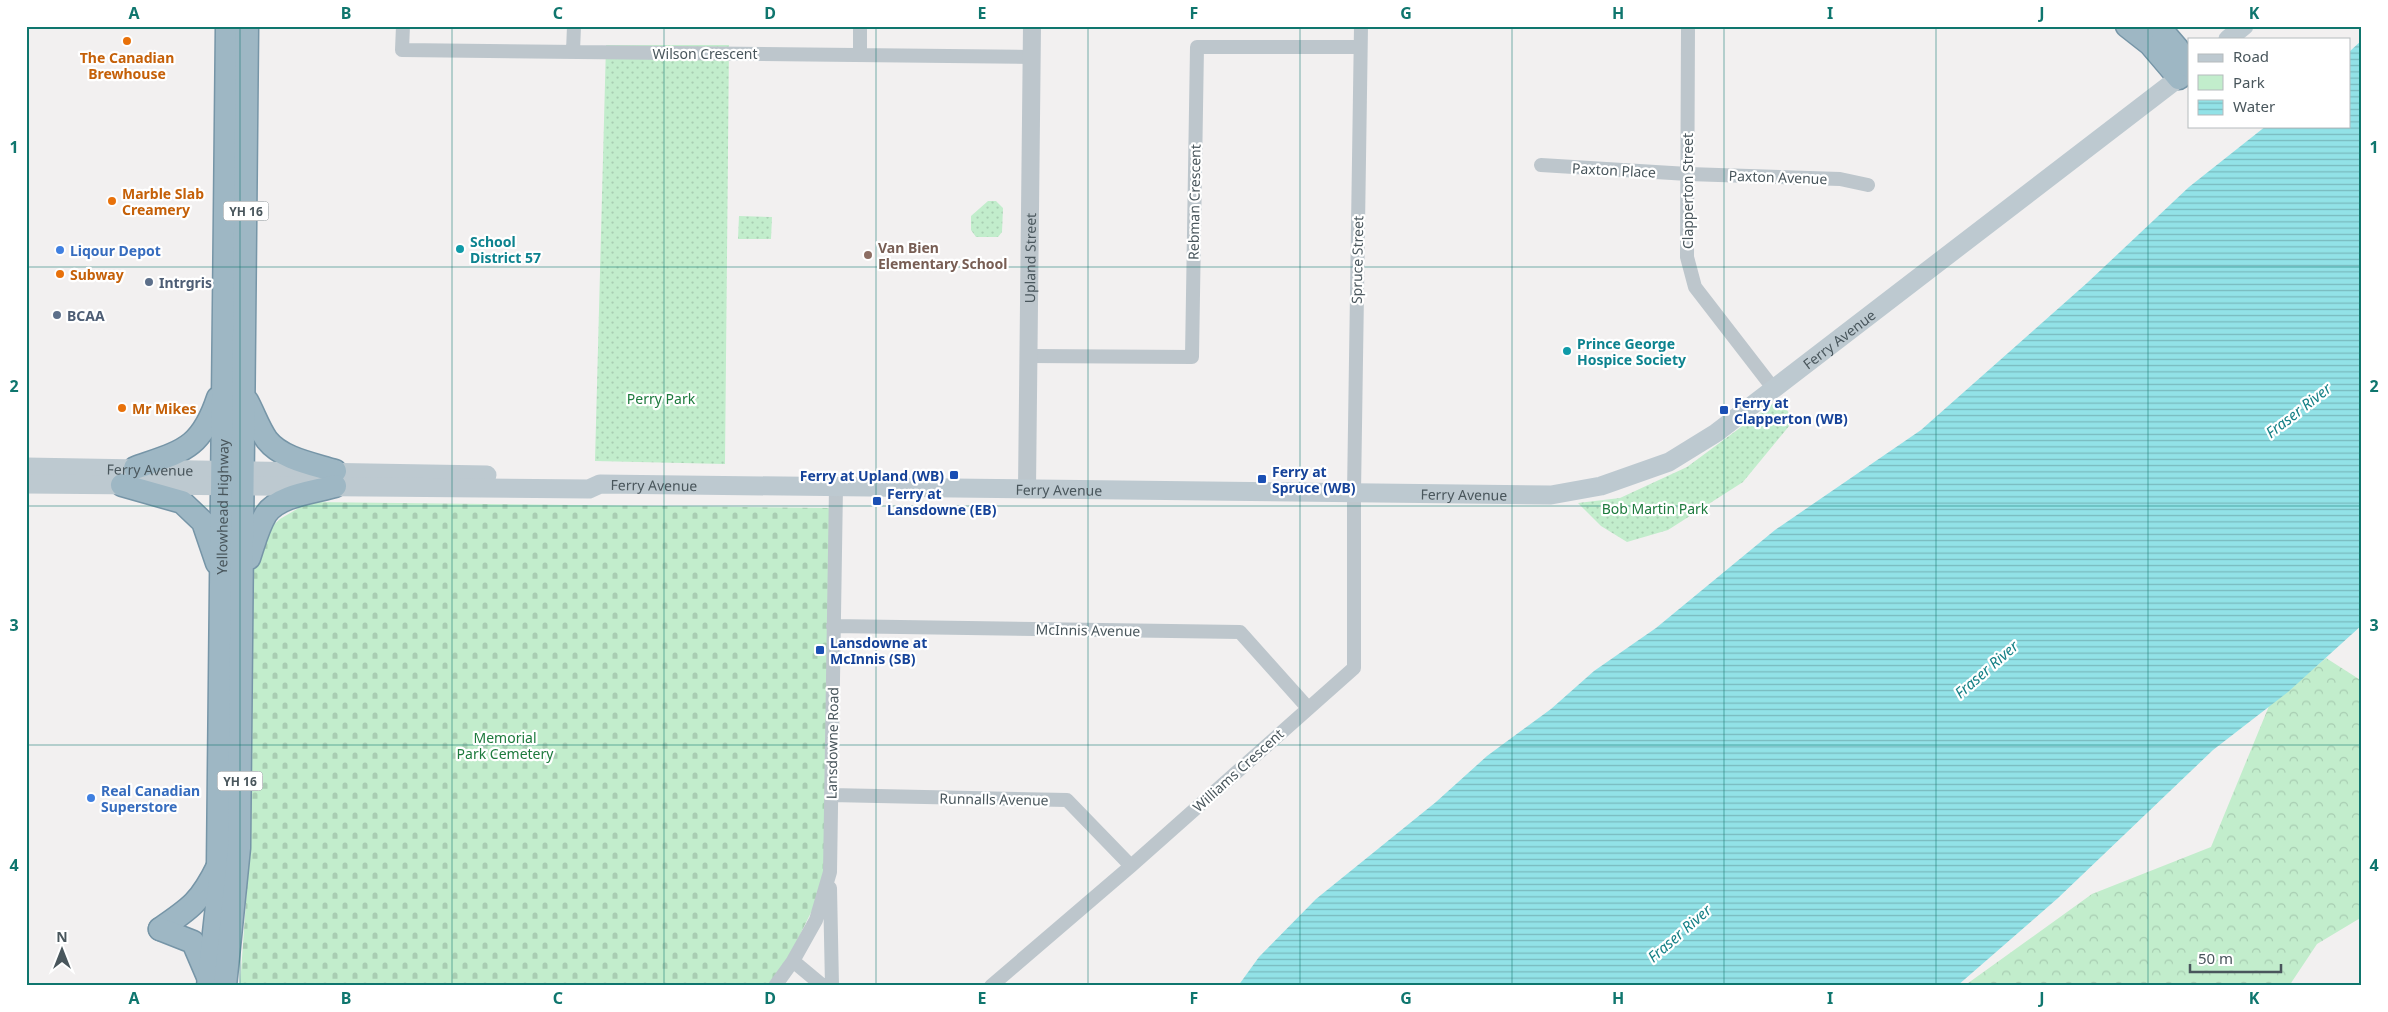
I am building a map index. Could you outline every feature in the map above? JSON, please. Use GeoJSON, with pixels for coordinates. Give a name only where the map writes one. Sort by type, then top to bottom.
{"type":"FeatureCollection","features":[{"type":"Feature","properties":{"kind":"highway","name":"Yellowhead Highway"},"geometry":{"type":"LineString","coordinates":[[214,985],[239,848],[232,576],[233,477],[223,382],[227,26]]}},
{"type":"Feature","properties":{"kind":"highway","name":"Yellowhead Highway"},"geometry":{"type":"LineString","coordinates":[[233,477],[245,396],[247,26]]}},
{"type":"Feature","properties":{"kind":"highway"},"geometry":{"type":"LineString","coordinates":[[2127,26],[2186,71]]}},
{"type":"Feature","properties":{"kind":"highway"},"geometry":{"type":"LineString","coordinates":[[2158,26],[2177,48],[2186,71]]}},
{"type":"Feature","properties":{"kind":"highway"},"geometry":{"type":"LineString","coordinates":[[128,476],[177,453],[196,440],[209,422],[223,382]]}},
{"type":"Feature","properties":{"kind":"highway"},"geometry":{"type":"LineString","coordinates":[[245,396],[261,429],[275,448],[335,479]]}},
{"type":"Feature","properties":{"kind":"highway"},"geometry":{"type":"LineString","coordinates":[[128,476],[182,502],[202,522],[232,576]]}},
{"type":"Feature","properties":{"kind":"highway"},"geometry":{"type":"LineString","coordinates":[[232,576],[268,512],[282,501],[335,479]]}},
{"type":"Feature","properties":{"kind":"highway","name":"Yellowhead Highway"},"geometry":{"type":"LineString","coordinates":[[214,985],[232,576]]}},
{"type":"Feature","properties":{"kind":"highway"},"geometry":{"type":"LineString","coordinates":[[214,985],[193,942],[160,929],[188,909],[205,891],[218,865]]}},
{"type":"Feature","properties":{"kind":"main road"},"geometry":{"type":"LineString","coordinates":[[2229,38],[2244,26]]}},
{"type":"Feature","properties":{"kind":"main road","name":"Ferry Avenue"},"geometry":{"type":"LineString","coordinates":[[26,467],[128,476],[335,479],[589,489],[600,484],[1551,495],[1601,486],[1669,462],[1716,433],[2186,71]]}},
{"type":"Feature","properties":{"kind":"main road","name":"Ferry Avenue"},"geometry":{"type":"LineString","coordinates":[[26,484],[128,476]]}},
{"type":"Feature","properties":{"kind":"street","name":"Wilson Crescent"},"geometry":{"type":"LineString","coordinates":[[402,26],[402,50],[1032,56]]}},
{"type":"Feature","properties":{"kind":"street"},"geometry":{"type":"LineString","coordinates":[[573,52],[574,26]]}},
{"type":"Feature","properties":{"kind":"street"},"geometry":{"type":"LineString","coordinates":[[860,26],[860,54]]}},
{"type":"Feature","properties":{"kind":"street","name":"Upland Street"},"geometry":{"type":"LineString","coordinates":[[1027,489],[1032,26]]}},
{"type":"Feature","properties":{"kind":"street","name":"Spruce Street"},"geometry":{"type":"LineString","coordinates":[[1354,494],[1361,26]]}},
{"type":"Feature","properties":{"kind":"street","name":"Clapperton Street"},"geometry":{"type":"LineString","coordinates":[[1688,26],[1687,257],[1695,287],[1773,388]]}},
{"type":"Feature","properties":{"kind":"street","name":"Rebman Crescent"},"geometry":{"type":"LineString","coordinates":[[1029,356],[1192,357],[1197,47],[1360,47]]}},
{"type":"Feature","properties":{"kind":"street","name":"Paxton Place"},"geometry":{"type":"LineString","coordinates":[[1541,165],[1688,174]]}},
{"type":"Feature","properties":{"kind":"street","name":"Paxton Avenue"},"geometry":{"type":"LineString","coordinates":[[1688,174],[1840,179],[1868,185]]}},
{"type":"Feature","properties":{"kind":"street","name":"Lansdowne Road"},"geometry":{"type":"LineString","coordinates":[[776,986],[793,961],[816,920],[830,872],[836,487]]}},
{"type":"Feature","properties":{"kind":"street","name":"Williams Crescent"},"geometry":{"type":"LineString","coordinates":[[991,986],[1131,866],[1354,668],[1354,494]]}},
{"type":"Feature","properties":{"kind":"street","name":"McInnis Avenue"},"geometry":{"type":"LineString","coordinates":[[834,626],[1240,632],[1308,708]]}},
{"type":"Feature","properties":{"kind":"street","name":"Runnalls Avenue"},"geometry":{"type":"LineString","coordinates":[[831,795],[1067,800],[1131,866]]}},
{"type":"Feature","properties":{"kind":"street"},"geometry":{"type":"LineString","coordinates":[[830,872],[832,986]]}},
{"type":"Feature","properties":{"kind":"street"},"geometry":{"type":"LineString","coordinates":[[793,961],[823,986]]}},
{"type":"Feature","properties":{"kind":"green space","name":"Perry Park"},"geometry":{"type":"Polygon","coordinates":[[[606,45],[729,45],[725,464],[595,461],[606,45]]]}},
{"type":"Feature","properties":{"kind":"green space"},"geometry":{"type":"Polygon","coordinates":[[[988,201],[996,201],[1003,208],[1002,232],[998,237],[976,237],[971,230],[971,216],[988,201]]]}},
{"type":"Feature","properties":{"kind":"green space"},"geometry":{"type":"Polygon","coordinates":[[[739,216],[772,217],[771,239],[738,239],[739,216]]]}},
{"type":"Feature","properties":{"kind":"green space","name":"Bob Martin Park"},"geometry":{"type":"Polygon","coordinates":[[[1779,399],[1794,420],[1743,482],[1668,530],[1627,542],[1601,526],[1578,503],[1620,498],[1687,467],[1779,399]]]}},
{"type":"Feature","properties":{"kind":"green space","name":"Memorial Park Cemetery"},"geometry":{"type":"Polygon","coordinates":[[[309,502],[833,508],[832,870],[785,965],[769,986],[240,986],[251,831],[252,575],[264,534],[280,519],[309,502]]]}},
{"type":"Feature","properties":{"kind":"green space"},"geometry":{"type":"Polygon","coordinates":[[[2326,658],[2362,681],[2362,917],[2317,944],[2289,986],[1964,986],[2092,894],[2211,847],[2269,706],[2326,658]]]}},
{"type":"Feature","properties":{"kind":"water","name":"Fraser River"},"geometry":{"type":"Polygon","coordinates":[[[2362,40],[2362,625],[2288,692],[2213,750],[2058,898],[1957,986],[1238,986],[1259,957],[1316,899],[1436,802],[1487,756],[1551,709],[1594,671],[1656,628],[1775,530],[1921,430],[2087,283],[2189,187],[2263,128],[2350,128],[2350,51],[2362,40]]]}},
{"type":"Feature","properties":{"kind":"place","name":"The Canadian Brewhouse"},"geometry":{"type":"Point","coordinates":[127,41]}},
{"type":"Feature","properties":{"kind":"place","name":"Marble Slab Creamery"},"geometry":{"type":"Point","coordinates":[112,201]}},
{"type":"Feature","properties":{"kind":"place","name":"School District 57"},"geometry":{"type":"Point","coordinates":[460,249]}},
{"type":"Feature","properties":{"kind":"place","name":"Liqour Depot"},"geometry":{"type":"Point","coordinates":[60,250]}},
{"type":"Feature","properties":{"kind":"place","name":"Van Bien Elementary School"},"geometry":{"type":"Point","coordinates":[868,255]}},
{"type":"Feature","properties":{"kind":"place","name":"Subway"},"geometry":{"type":"Point","coordinates":[60,274]}},
{"type":"Feature","properties":{"kind":"place","name":"Intrgris"},"geometry":{"type":"Point","coordinates":[149,282]}},
{"type":"Feature","properties":{"kind":"place","name":"BCAA"},"geometry":{"type":"Point","coordinates":[57,315]}},
{"type":"Feature","properties":{"kind":"place","name":"Prince George Hospice Society"},"geometry":{"type":"Point","coordinates":[1567,351]}},
{"type":"Feature","properties":{"kind":"place","name":"Mr Mikes"},"geometry":{"type":"Point","coordinates":[122,408]}},
{"type":"Feature","properties":{"kind":"place","name":"Ferry at Clapperton (WB)"},"geometry":{"type":"Point","coordinates":[1724,410]}},
{"type":"Feature","properties":{"kind":"place","name":"Ferry at Upland (WB)"},"geometry":{"type":"Point","coordinates":[954,475]}},
{"type":"Feature","properties":{"kind":"place","name":"Ferry at Spruce (WB)"},"geometry":{"type":"Point","coordinates":[1262,479]}},
{"type":"Feature","properties":{"kind":"place","name":"Ferry at Lansdowne (EB)"},"geometry":{"type":"Point","coordinates":[877,501]}},
{"type":"Feature","properties":{"kind":"place","name":"Lansdowne at McInnis (SB)"},"geometry":{"type":"Point","coordinates":[820,650]}},
{"type":"Feature","properties":{"kind":"place","name":"Real Canadian Superstore"},"geometry":{"type":"Point","coordinates":[91,798]}}]}
